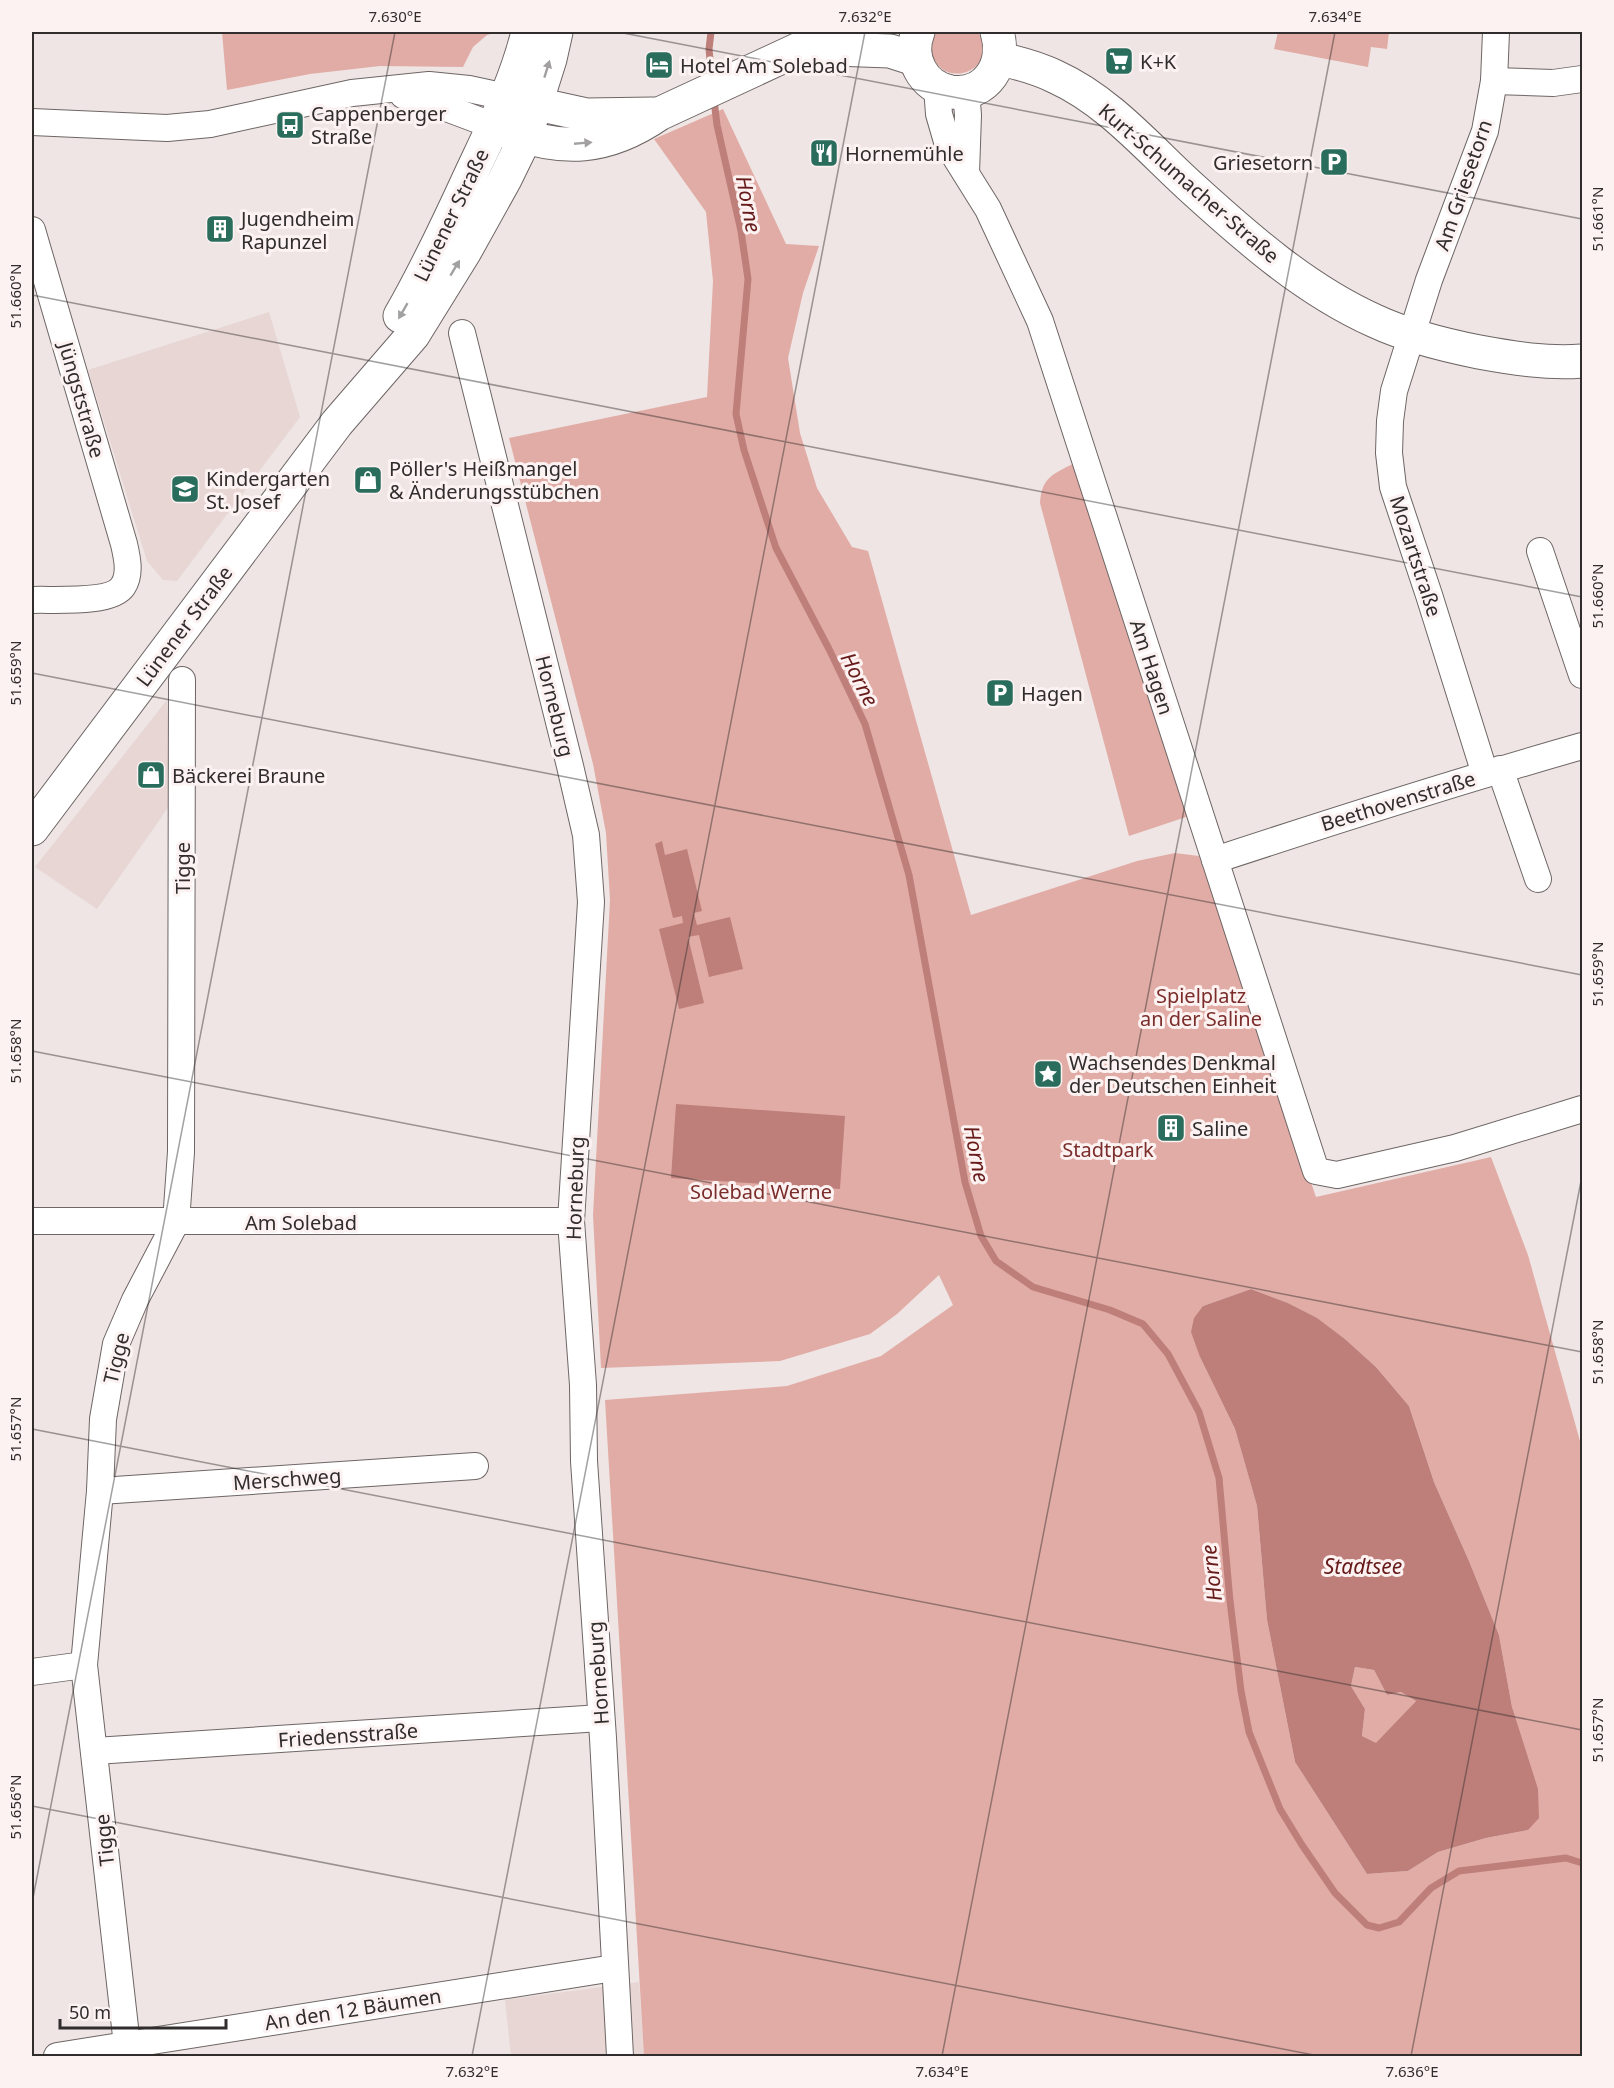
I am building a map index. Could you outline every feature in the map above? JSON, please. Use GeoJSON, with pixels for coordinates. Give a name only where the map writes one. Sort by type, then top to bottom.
{"type":"FeatureCollection","features":[{"type":"Feature","properties":{"kind":"main road"},"geometry":{"type":"LineString","coordinates":[[521,101],[524,51],[528,32]]}},
{"type":"Feature","properties":{"kind":"main road"},"geometry":{"type":"LineString","coordinates":[[521,101],[550,59],[556,32]]}},
{"type":"Feature","properties":{"kind":"main road"},"geometry":{"type":"LineString","coordinates":[[494,126],[525,138],[568,145],[608,141],[816,39],[840,32]]}},
{"type":"Feature","properties":{"kind":"main road"},"geometry":{"type":"LineString","coordinates":[[799,49],[890,51],[917,46],[922,73],[951,89],[978,87],[988,80],[995,70],[999,45]]}},
{"type":"Feature","properties":{"kind":"main road","name":"Kurt-Schumacher-Straße"},"geometry":{"type":"LineString","coordinates":[[999,45],[1024,64],[1058,77],[1099,103],[1243,234],[1331,299],[1376,322],[1456,347],[1505,357],[1582,361]]}},
{"type":"Feature","properties":{"kind":"main road"},"geometry":{"type":"LineString","coordinates":[[521,101],[587,115],[673,108]]}},
{"type":"Feature","properties":{"kind":"main road","name":"Lünener Straße"},"geometry":{"type":"LineString","coordinates":[[337,423],[423,275],[494,126],[521,101]]}},
{"type":"Feature","properties":{"kind":"main road","name":"Lünener Straße"},"geometry":{"type":"LineString","coordinates":[[32,829],[337,423],[413,335],[465,252],[525,138],[521,101]]}},
{"type":"Feature","properties":{"kind":"street","name":"Am Griesetorn"},"geometry":{"type":"LineString","coordinates":[[1412,335],[1429,280],[1485,131],[1494,81],[1496,32]]}},
{"type":"Feature","properties":{"kind":"street"},"geometry":{"type":"LineString","coordinates":[[1494,81],[1553,83],[1582,79]]}},
{"type":"Feature","properties":{"kind":"street"},"geometry":{"type":"LineString","coordinates":[[32,122],[167,128],[210,124],[352,93],[429,85],[469,90],[521,101]]}},
{"type":"Feature","properties":{"kind":"street","name":"Am Hagen"},"geometry":{"type":"LineString","coordinates":[[951,89],[939,114],[948,145],[988,209],[1040,321],[1316,1171],[1337,1175],[1455,1148],[1582,1109]]}},
{"type":"Feature","properties":{"kind":"street"},"geometry":{"type":"LineString","coordinates":[[385,91],[433,103],[494,126]]}},
{"type":"Feature","properties":{"kind":"street","name":"Jüngststraße"},"geometry":{"type":"LineString","coordinates":[[32,230],[124,544],[128,571],[123,586],[108,597],[32,600]]}},
{"type":"Feature","properties":{"kind":"street","name":"Horneburg"},"geometry":{"type":"LineString","coordinates":[[462,333],[586,835],[591,902],[571,1221],[583,1385],[584,1461],[602,1718],[614,1968],[621,2056]]}},
{"type":"Feature","properties":{"kind":"street","name":"Mozartstraße"},"geometry":{"type":"LineString","coordinates":[[1412,335],[1393,401],[1390,443],[1391,477],[1493,772],[1538,879]]}},
{"type":"Feature","properties":{"kind":"street"},"geometry":{"type":"LineString","coordinates":[[1540,551],[1582,675]]}},
{"type":"Feature","properties":{"kind":"street","name":"Tigge"},"geometry":{"type":"LineString","coordinates":[[127,2045],[84,1665],[100,1491],[103,1419],[116,1344],[135,1300],[176,1222],[181,1152],[182,680]]}},
{"type":"Feature","properties":{"kind":"street","name":"Beethovenstraße"},"geometry":{"type":"LineString","coordinates":[[1215,860],[1343,818],[1582,746]]}},
{"type":"Feature","properties":{"kind":"street","name":"Am Solebad"},"geometry":{"type":"LineString","coordinates":[[32,1221],[571,1221]]}},
{"type":"Feature","properties":{"kind":"street","name":"Merschweg"},"geometry":{"type":"LineString","coordinates":[[100,1491],[475,1466]]}},
{"type":"Feature","properties":{"kind":"street"},"geometry":{"type":"LineString","coordinates":[[32,1672],[84,1665]]}},
{"type":"Feature","properties":{"kind":"street","name":"Friedensstraße"},"geometry":{"type":"LineString","coordinates":[[95,1751],[602,1718]]}},
{"type":"Feature","properties":{"kind":"street","name":"An den 12 Bäumen"},"geometry":{"type":"LineString","coordinates":[[57,2056],[614,1968]]}},
{"type":"Feature","properties":{"kind":"shaded area","name":"Kindergarten St. Josef"},"geometry":{"type":"Polygon","coordinates":[[[269,312],[300,417],[177,581],[163,580],[147,561],[88,370],[269,312]]]}},
{"type":"Feature","properties":{"kind":"shaded area"},"geometry":{"type":"Polygon","coordinates":[[[167,700],[172,802],[97,909],[35,867],[167,700]]]}},
{"type":"Feature","properties":{"kind":"shaded area"},"geometry":{"type":"Polygon","coordinates":[[[639,1982],[644,2056],[511,2056],[505,2000],[639,1982]]]}},
{"type":"Feature","properties":{"kind":"green space"},"geometry":{"type":"Polygon","coordinates":[[[222,32],[499,32],[487,35],[473,47],[463,67],[380,66],[310,74],[227,90],[222,32]]]}},
{"type":"Feature","properties":{"kind":"green space"},"geometry":{"type":"Polygon","coordinates":[[[937,32],[978,32],[983,46],[982,58],[967,72],[957,74],[946,71],[938,65],[932,53],[933,39],[937,32]]]}},
{"type":"Feature","properties":{"kind":"green space"},"geometry":{"type":"Polygon","coordinates":[[[1278,32],[1389,32],[1387,49],[1371,47],[1368,67],[1274,49],[1278,32]]]}},
{"type":"Feature","properties":{"kind":"green space"},"geometry":{"type":"Polygon","coordinates":[[[723,109],[786,244],[819,246],[803,293],[788,358],[800,433],[817,488],[852,547],[868,551],[971,915],[1137,861],[1175,853],[1199,856],[1316,1197],[1491,1157],[1528,1255],[1582,1444],[1582,2056],[644,2056],[605,1400],[787,1386],[881,1356],[953,1305],[939,1275],[897,1314],[870,1334],[780,1361],[601,1368],[593,1215],[610,900],[606,833],[593,764],[509,438],[707,397],[713,281],[706,212],[654,139],[723,109]],[[1251,1289],[1203,1306],[1200,1357],[1235,1429],[1257,1506],[1267,1620],[1295,1762],[1367,1874],[1408,1871],[1438,1852],[1486,1838],[1528,1830],[1512,1707],[1499,1635],[1434,1482],[1409,1406],[1376,1367],[1345,1339],[1316,1318],[1288,1303],[1251,1289]]]}},
{"type":"Feature","properties":{"kind":"green space"},"geometry":{"type":"Polygon","coordinates":[[[1074,463],[1189,816],[1129,836],[1040,503],[1043,487],[1050,477],[1074,463]]]}},
{"type":"Feature","properties":{"kind":"green space"},"geometry":{"type":"Polygon","coordinates":[[[1355,1667],[1374,1670],[1387,1695],[1401,1692],[1416,1701],[1376,1744],[1362,1736],[1365,1709],[1351,1686],[1355,1667]]]}},
{"type":"Feature","properties":{"kind":"water"},"geometry":{"type":"Polygon","coordinates":[[[662,841],[665,855],[687,849],[702,911],[694,913],[697,925],[730,917],[743,969],[709,977],[699,935],[688,937],[704,1003],[679,1009],[659,929],[683,923],[682,916],[673,918],[655,844],[662,841]]]}},
{"type":"Feature","properties":{"kind":"water"},"geometry":{"type":"Polygon","coordinates":[[[676,1104],[845,1116],[840,1189],[671,1178],[676,1104]]]}},
{"type":"Feature","properties":{"kind":"water","name":"Stadtsee"},"geometry":{"type":"Polygon","coordinates":[[[1251,1289],[1288,1303],[1317,1318],[1345,1339],[1376,1367],[1409,1406],[1434,1482],[1499,1635],[1512,1707],[1538,1789],[1539,1818],[1528,1830],[1486,1838],[1438,1852],[1408,1871],[1367,1874],[1295,1762],[1267,1620],[1257,1506],[1235,1429],[1200,1357],[1191,1332],[1194,1318],[1203,1306],[1251,1289]],[[1355,1667],[1351,1686],[1365,1709],[1362,1736],[1376,1743],[1416,1701],[1401,1692],[1387,1695],[1374,1670],[1355,1667]]]}},
{"type":"Feature","properties":{"kind":"waterway","name":"Horne"},"geometry":{"type":"LineString","coordinates":[[711,32],[709,49],[712,80]]}},
{"type":"Feature","properties":{"kind":"waterway","name":"Horne"},"geometry":{"type":"LineString","coordinates":[[714,100],[717,125],[741,231],[748,279],[736,414],[744,450],[776,548],[865,724],[909,875],[965,1182],[981,1236],[996,1261],[1033,1287],[1110,1310],[1143,1324],[1168,1354],[1199,1412],[1219,1478],[1230,1601],[1241,1691],[1249,1732],[1280,1809],[1335,1893],[1367,1925],[1379,1928],[1399,1922],[1431,1888],[1459,1871],[1566,1858],[1582,1863]]}},
{"type":"Feature","properties":{"kind":"place","name":"K+K"},"geometry":{"type":"Point","coordinates":[1119,61]}},
{"type":"Feature","properties":{"kind":"place","name":"Hotel Am Solebad"},"geometry":{"type":"Point","coordinates":[659,65]}},
{"type":"Feature","properties":{"kind":"place","name":"Cappenberger Straße"},"geometry":{"type":"Point","coordinates":[290,125]}},
{"type":"Feature","properties":{"kind":"place","name":"Hornemühle"},"geometry":{"type":"Point","coordinates":[824,153]}},
{"type":"Feature","properties":{"kind":"place","name":"Griesetorn"},"geometry":{"type":"Point","coordinates":[1334,162]}},
{"type":"Feature","properties":{"kind":"place","name":"Jugendheim Rapunzel"},"geometry":{"type":"Point","coordinates":[220,229]}},
{"type":"Feature","properties":{"kind":"place","name":"Pöller's Heißmangel & Änderungsstübchen"},"geometry":{"type":"Point","coordinates":[368,480]}},
{"type":"Feature","properties":{"kind":"place","name":"Kindergarten St. Josef"},"geometry":{"type":"Point","coordinates":[185,489]}},
{"type":"Feature","properties":{"kind":"place","name":"Hagen"},"geometry":{"type":"Point","coordinates":[1000,693]}},
{"type":"Feature","properties":{"kind":"place","name":"Bäckerei Braune"},"geometry":{"type":"Point","coordinates":[151,775]}},
{"type":"Feature","properties":{"kind":"place","name":"Wachsendes Denkmal der Deutschen Einheit"},"geometry":{"type":"Point","coordinates":[1048,1074]}},
{"type":"Feature","properties":{"kind":"place","name":"Saline"},"geometry":{"type":"Point","coordinates":[1171,1128]}},
{"type":"Feature","properties":{"kind":"park label","name":"Spielplatz an der Saline"},"geometry":{"type":"Point","coordinates":[1201,1006]}},
{"type":"Feature","properties":{"kind":"park label","name":"Stadtpark"},"geometry":{"type":"Point","coordinates":[1108,1149]}},
{"type":"Feature","properties":{"kind":"park label","name":"Solebad Werne"},"geometry":{"type":"Point","coordinates":[761,1191]}}]}
